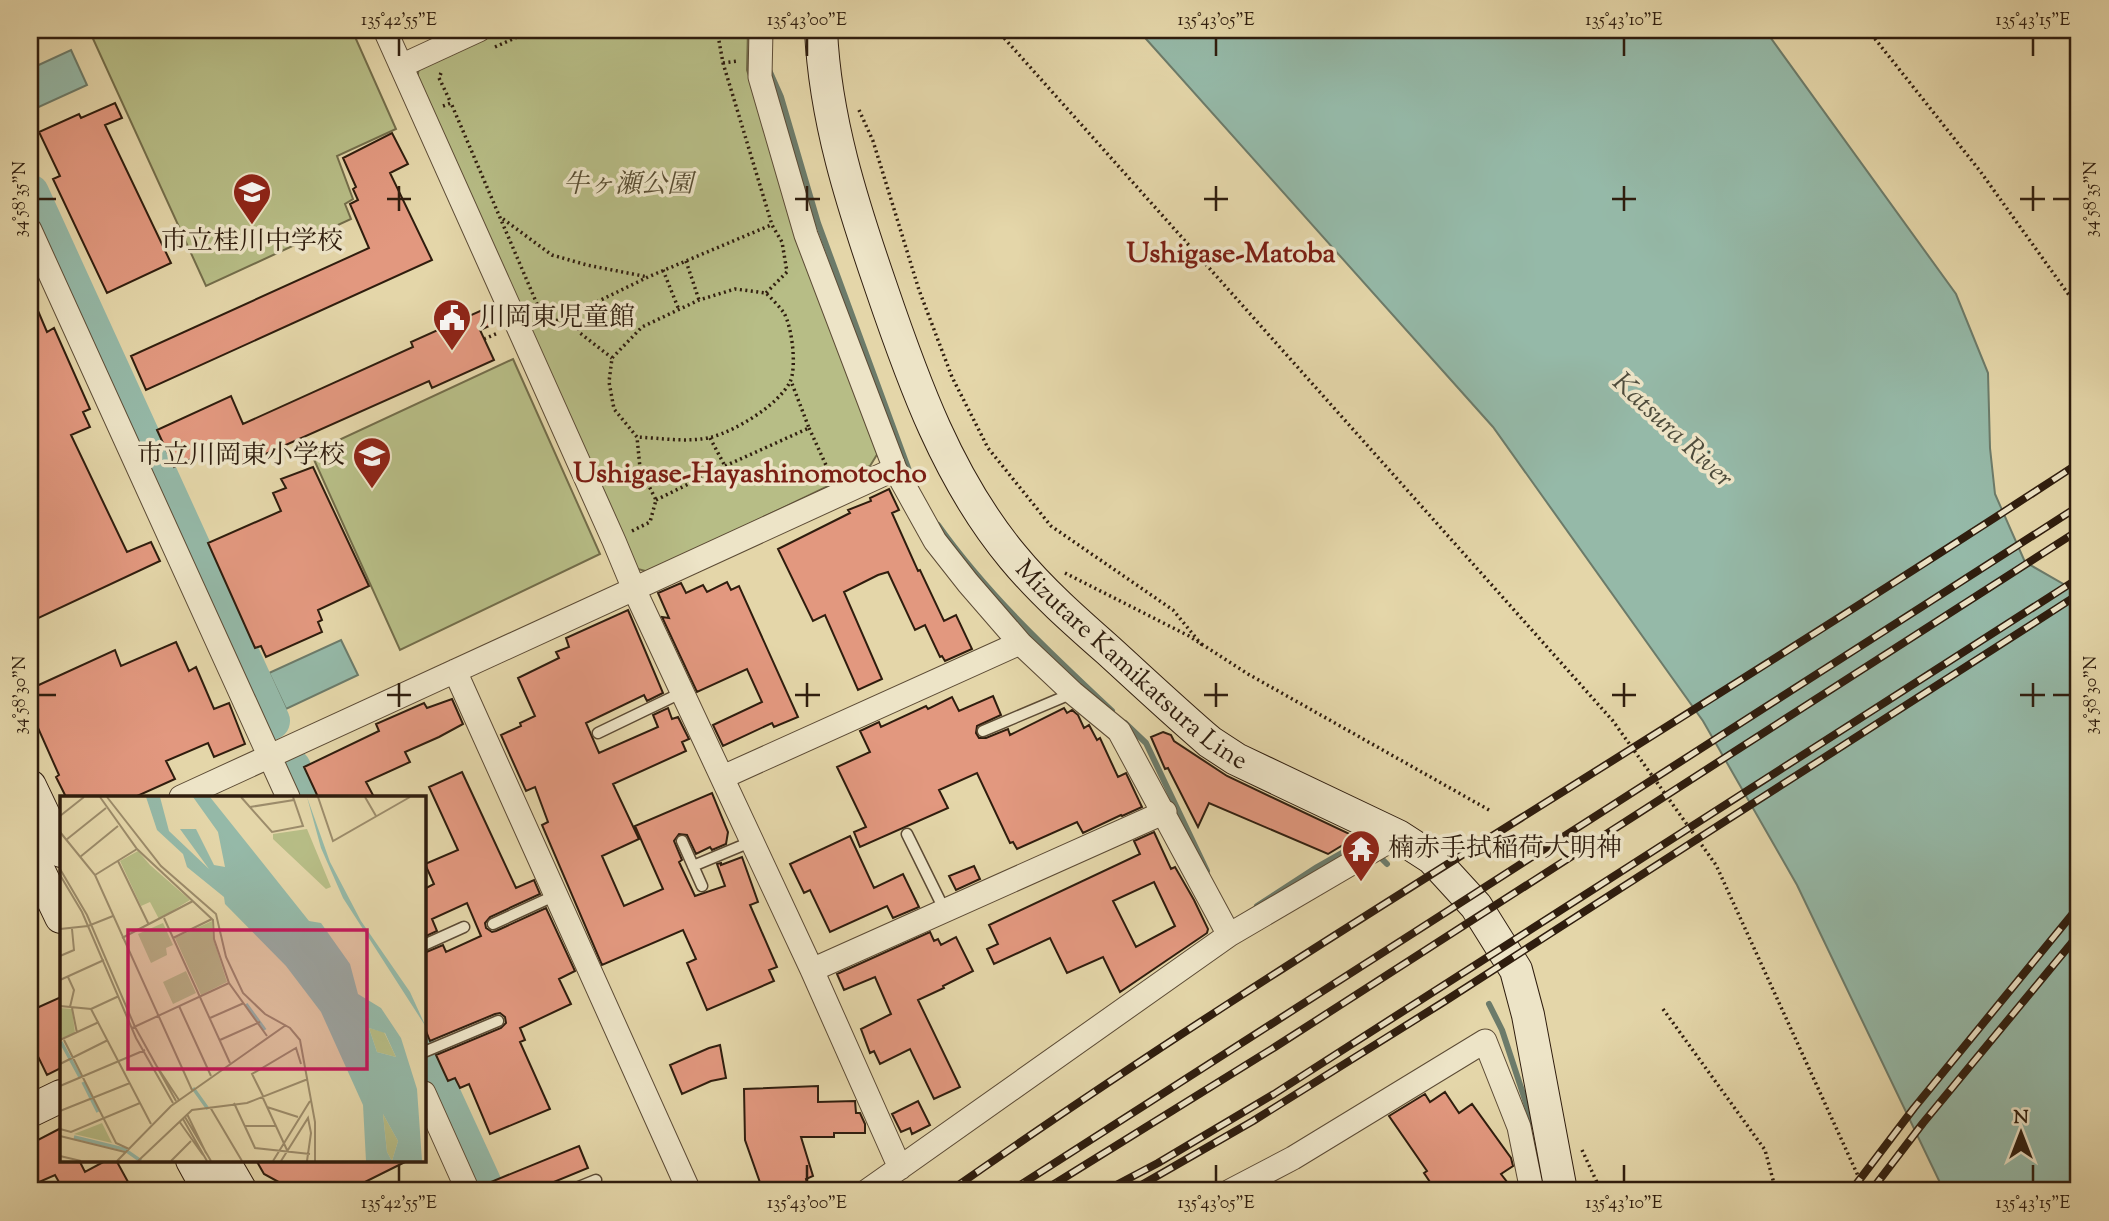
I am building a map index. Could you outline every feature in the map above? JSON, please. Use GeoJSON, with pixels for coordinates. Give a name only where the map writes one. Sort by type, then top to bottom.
{"type":"FeatureCollection","features":[{"type":"Feature","properties":{"kind":"main road","name":"Mizutare Kamikatsura Line"},"geometry":{"type":"LineString","coordinates":[[821,30],[825,92],[862,233],[901,346],[945,453],[969,495],[1012,556],[1045,591],[1210,742],[1383,844],[1432,858],[1476,906],[1516,970],[1528,1015],[1561,1191]]}},
{"type":"Feature","properties":{"kind":"main road"},"geometry":{"type":"LineString","coordinates":[[30,786],[60,914]]}},
{"type":"Feature","properties":{"kind":"main road"},"geometry":{"type":"LineString","coordinates":[[30,1111],[60,1096]]}},
{"type":"Feature","properties":{"kind":"main road"},"geometry":{"type":"LineString","coordinates":[[193,1162],[209,1191]]}},
{"type":"Feature","properties":{"kind":"main road"},"geometry":{"type":"LineString","coordinates":[[224,1162],[243,1190]]}},
{"type":"Feature","properties":{"kind":"street"},"geometry":{"type":"LineString","coordinates":[[385,30],[634,589],[813,970],[900,1168]]}},
{"type":"Feature","properties":{"kind":"street"},"geometry":{"type":"LineString","coordinates":[[761,30],[760,77],[806,236],[894,469],[935,541],[968,583],[1020,643],[1073,694],[1119,731],[1165,812],[1228,935]]}},
{"type":"Feature","properties":{"kind":"street"},"geometry":{"type":"LineString","coordinates":[[401,66],[484,40]]}},
{"type":"Feature","properties":{"kind":"street"},"geometry":{"type":"LineString","coordinates":[[30,230],[288,796]]}},
{"type":"Feature","properties":{"kind":"street"},"geometry":{"type":"LineString","coordinates":[[183,796],[894,469]]}},
{"type":"Feature","properties":{"kind":"street"},"geometry":{"type":"LineString","coordinates":[[723,777],[1020,643]]}},
{"type":"Feature","properties":{"kind":"street"},"geometry":{"type":"LineString","coordinates":[[455,671],[689,1191]]}},
{"type":"Feature","properties":{"kind":"street"},"geometry":{"type":"LineString","coordinates":[[813,970],[1165,812]]}},
{"type":"Feature","properties":{"kind":"street"},"geometry":{"type":"LineString","coordinates":[[867,1191],[1228,935],[1383,844]]}},
{"type":"Feature","properties":{"kind":"street"},"geometry":{"type":"LineString","coordinates":[[1230,1191],[1293,1158],[1485,1041],[1519,1127],[1532,1191]]}},
{"type":"Feature","properties":{"kind":"street"},"geometry":{"type":"LineString","coordinates":[[425,1095],[468,1191]]}},
{"type":"Feature","properties":{"kind":"lane"},"geometry":{"type":"LineString","coordinates":[[598,733],[683,692]]}},
{"type":"Feature","properties":{"kind":"lane"},"geometry":{"type":"LineString","coordinates":[[983,731],[1073,694]]}},
{"type":"Feature","properties":{"kind":"lane"},"geometry":{"type":"LineString","coordinates":[[906,834],[945,911]]}},
{"type":"Feature","properties":{"kind":"lane"},"geometry":{"type":"LineString","coordinates":[[682,841],[702,886]]}},
{"type":"Feature","properties":{"kind":"lane"},"geometry":{"type":"LineString","coordinates":[[693,866],[753,841]]}},
{"type":"Feature","properties":{"kind":"lane"},"geometry":{"type":"LineString","coordinates":[[493,924],[556,895]]}},
{"type":"Feature","properties":{"kind":"lane"},"geometry":{"type":"LineString","coordinates":[[425,946],[464,928]]}},
{"type":"Feature","properties":{"kind":"lane"},"geometry":{"type":"LineString","coordinates":[[425,1052],[498,1021]]}},
{"type":"Feature","properties":{"kind":"lane"},"geometry":{"type":"LineString","coordinates":[[569,1191],[596,1180]]}},
{"type":"Feature","properties":{"kind":"path"},"geometry":{"type":"LineString","coordinates":[[484,40],[533,30]]}},
{"type":"Feature","properties":{"kind":"path"},"geometry":{"type":"LineString","coordinates":[[717,30],[723,63],[772,225],[782,242],[787,272],[766,293]]}},
{"type":"Feature","properties":{"kind":"path"},"geometry":{"type":"LineString","coordinates":[[997,30],[1613,721],[1716,865],[1865,1191]]}},
{"type":"Feature","properties":{"kind":"path"},"geometry":{"type":"LineString","coordinates":[[1868,30],[1980,171],[2079,309]]}},
{"type":"Feature","properties":{"kind":"path"},"geometry":{"type":"LineString","coordinates":[[443,70],[439,78],[546,325]]}},
{"type":"Feature","properties":{"kind":"path"},"geometry":{"type":"LineString","coordinates":[[423,116],[451,103]]}},
{"type":"Feature","properties":{"kind":"path"},"geometry":{"type":"LineString","coordinates":[[857,104],[873,141],[919,290],[952,377],[988,448],[1051,526],[1173,610],[1202,645]]}},
{"type":"Feature","properties":{"kind":"path"},"geometry":{"type":"LineString","coordinates":[[501,218],[552,256],[648,277]]}},
{"type":"Feature","properties":{"kind":"path"},"geometry":{"type":"LineString","coordinates":[[522,334],[772,225]]}},
{"type":"Feature","properties":{"kind":"path"},"geometry":{"type":"LineString","coordinates":[[686,261],[699,300]]}},
{"type":"Feature","properties":{"kind":"path"},"geometry":{"type":"LineString","coordinates":[[663,271],[679,310]]}},
{"type":"Feature","properties":{"kind":"path"},"geometry":{"type":"LineString","coordinates":[[614,541],[650,522],[656,500],[640,468],[637,437],[614,409],[609,382],[612,358],[642,327],[699,300],[735,289],[766,293],[784,314],[793,345],[791,380],[839,495]]}},
{"type":"Feature","properties":{"kind":"path"},"geometry":{"type":"LineString","coordinates":[[572,314],[580,333],[612,358]]}},
{"type":"Feature","properties":{"kind":"path"},"geometry":{"type":"LineString","coordinates":[[637,437],[710,438],[753,418],[778,397],[791,380]]}},
{"type":"Feature","properties":{"kind":"path"},"geometry":{"type":"LineString","coordinates":[[656,500],[809,428]]}},
{"type":"Feature","properties":{"kind":"path"},"geometry":{"type":"LineString","coordinates":[[710,438],[725,466]]}},
{"type":"Feature","properties":{"kind":"path"},"geometry":{"type":"LineString","coordinates":[[1045,591],[1066,572],[1202,645],[1248,674],[1489,810]]}},
{"type":"Feature","properties":{"kind":"path"},"geometry":{"type":"LineString","coordinates":[[1663,1009],[1765,1150],[1776,1191]]}},
{"type":"Feature","properties":{"kind":"green space"},"geometry":{"type":"Polygon","coordinates":[[[89,30],[352,30],[396,129],[337,156],[353,199],[345,204],[351,219],[206,286],[89,30]]]}},
{"type":"Feature","properties":{"kind":"green space","name":"牛ヶ瀬公園"},"geometry":{"type":"Polygon","coordinates":[[[497,30],[748,30],[747,70],[878,453],[870,466],[649,572],[634,568],[417,82],[419,66],[497,30]]]}},
{"type":"Feature","properties":{"kind":"green space"},"geometry":{"type":"Polygon","coordinates":[[[513,359],[600,554],[400,650],[311,453],[513,359]]]}},
{"type":"Feature","properties":{"kind":"water","name":"Katsura River"},"geometry":{"type":"Polygon","coordinates":[[[1138,30],[1765,30],[1956,294],[1988,373],[1990,448],[1995,494],[2025,562],[2079,593],[2079,1191],[1944,1191],[1797,885],[1703,721],[1493,427],[1138,30]]]}},
{"type":"Feature","properties":{"kind":"water"},"geometry":{"type":"Polygon","coordinates":[[[71,50],[87,85],[30,111],[30,69],[71,50]]]}},
{"type":"Feature","properties":{"kind":"water"},"geometry":{"type":"Polygon","coordinates":[[[341,640],[358,675],[286,709],[269,673],[341,640]]]}},
{"type":"Feature","properties":{"kind":"building"},"geometry":{"type":"Polygon","coordinates":[[[115,103],[122,118],[105,125],[171,263],[107,293],[53,179],[60,176],[39,132],[79,114],[81,118],[115,103]]]}},
{"type":"Feature","properties":{"kind":"building"},"geometry":{"type":"Polygon","coordinates":[[[392,133],[408,164],[390,173],[432,260],[146,390],[131,356],[369,248],[350,204],[358,200],[353,189],[356,187],[343,158],[392,133]]]}},
{"type":"Feature","properties":{"kind":"building"},"geometry":{"type":"Polygon","coordinates":[[[30,292],[47,332],[54,328],[90,409],[83,412],[90,427],[71,435],[127,552],[151,542],[160,561],[30,622],[30,292]]]}},
{"type":"Feature","properties":{"kind":"building"},"geometry":{"type":"Polygon","coordinates":[[[489,307],[496,323],[480,330],[494,360],[432,388],[429,381],[241,465],[230,441],[174,467],[157,430],[231,396],[243,424],[413,347],[411,342],[489,307]]]}},
{"type":"Feature","properties":{"kind":"building"},"geometry":{"type":"Polygon","coordinates":[[[313,467],[369,586],[318,610],[322,620],[318,622],[322,632],[266,657],[261,646],[255,648],[208,543],[281,511],[273,493],[286,488],[281,479],[313,467]]]}},
{"type":"Feature","properties":{"kind":"building"},"geometry":{"type":"Polygon","coordinates":[[[889,489],[899,510],[892,513],[918,571],[920,570],[944,621],[956,615],[972,649],[945,661],[940,657],[925,625],[915,630],[888,572],[878,575],[844,592],[882,679],[858,690],[825,615],[813,621],[778,549],[850,513],[848,510],[871,501],[870,498],[889,489]]]}},
{"type":"Feature","properties":{"kind":"building"},"geometry":{"type":"Polygon","coordinates":[[[727,582],[731,590],[739,586],[798,717],[774,727],[772,723],[723,746],[713,725],[762,702],[747,669],[697,692],[662,617],[669,618],[658,593],[681,583],[686,593],[703,585],[707,592],[727,582]]]}},
{"type":"Feature","properties":{"kind":"building"},"geometry":{"type":"Polygon","coordinates":[[[628,610],[663,693],[647,701],[644,695],[586,723],[599,753],[658,727],[653,715],[668,708],[672,719],[678,717],[689,739],[682,742],[686,751],[613,784],[639,839],[602,856],[624,906],[663,889],[635,826],[712,793],[728,832],[726,844],[712,850],[710,847],[696,854],[687,835],[679,834],[674,841],[682,860],[679,862],[695,896],[725,886],[717,864],[742,857],[758,902],[750,905],[777,967],[769,970],[774,981],[707,1010],[687,963],[696,959],[683,930],[602,965],[542,825],[548,822],[535,787],[526,791],[501,735],[535,716],[518,678],[559,658],[556,652],[569,647],[566,638],[628,610]]]}},
{"type":"Feature","properties":{"kind":"building"},"geometry":{"type":"Polygon","coordinates":[[[176,642],[189,671],[196,667],[214,709],[229,703],[245,744],[214,757],[208,743],[166,761],[175,779],[137,796],[66,796],[30,710],[30,689],[115,650],[121,666],[176,642]]]}},
{"type":"Feature","properties":{"kind":"building"},"geometry":{"type":"Polygon","coordinates":[[[993,696],[1001,715],[977,726],[976,733],[979,738],[1008,729],[1010,735],[1064,708],[1067,713],[1072,710],[1078,715],[1084,728],[1089,725],[1097,740],[1100,738],[1118,777],[1126,773],[1142,807],[1083,833],[1077,822],[1017,849],[1013,842],[1010,843],[977,773],[939,790],[948,808],[860,847],[854,832],[866,827],[837,767],[870,752],[860,731],[879,722],[881,727],[952,697],[959,711],[993,696]]]}},
{"type":"Feature","properties":{"kind":"building"},"geometry":{"type":"Polygon","coordinates":[[[452,699],[463,724],[405,752],[410,762],[366,782],[373,796],[318,796],[304,767],[379,731],[376,724],[424,703],[427,708],[452,699]]]}},
{"type":"Feature","properties":{"kind":"building"},"geometry":{"type":"Polygon","coordinates":[[[1163,732],[1227,776],[1356,837],[1328,854],[1209,803],[1198,827],[1168,768],[1165,769],[1151,737],[1163,732]]]}},
{"type":"Feature","properties":{"kind":"building"},"geometry":{"type":"Polygon","coordinates":[[[462,772],[516,888],[534,880],[540,894],[490,917],[485,923],[486,928],[492,932],[496,931],[546,908],[575,971],[559,979],[571,1004],[520,1028],[525,1040],[520,1042],[550,1109],[490,1134],[469,1084],[460,1088],[455,1078],[448,1081],[436,1055],[501,1028],[506,1023],[505,1017],[500,1013],[495,1014],[430,1041],[425,1028],[425,953],[443,945],[446,952],[481,936],[467,903],[432,919],[437,931],[425,937],[425,888],[434,884],[425,864],[458,850],[429,787],[462,772]]]}},
{"type":"Feature","properties":{"kind":"building"},"geometry":{"type":"Polygon","coordinates":[[[1154,832],[1171,869],[1175,867],[1194,900],[1208,929],[1207,933],[1120,992],[1103,957],[1067,973],[1050,938],[994,964],[987,949],[998,944],[989,925],[1140,854],[1134,841],[1154,832]],[[1154,882],[1113,901],[1136,947],[1175,926],[1154,882]]]}},
{"type":"Feature","properties":{"kind":"building"},"geometry":{"type":"Polygon","coordinates":[[[850,836],[874,888],[903,874],[919,907],[893,918],[887,906],[830,932],[810,890],[804,893],[790,864],[850,836]]]}},
{"type":"Feature","properties":{"kind":"building"},"geometry":{"type":"Polygon","coordinates":[[[974,866],[980,879],[956,890],[949,876],[974,866]]]}},
{"type":"Feature","properties":{"kind":"building"},"geometry":{"type":"Polygon","coordinates":[[[930,932],[934,941],[938,939],[941,945],[956,937],[973,971],[918,1000],[960,1087],[934,1099],[910,1049],[880,1064],[874,1051],[870,1053],[861,1029],[891,1014],[875,977],[844,990],[837,974],[930,932]]]}},
{"type":"Feature","properties":{"kind":"building"},"geometry":{"type":"Polygon","coordinates":[[[60,997],[60,1068],[47,1075],[30,1040],[30,1011],[60,997]]]}},
{"type":"Feature","properties":{"kind":"building"},"geometry":{"type":"Polygon","coordinates":[[[720,1045],[726,1078],[711,1081],[682,1094],[670,1065],[720,1045]]]}},
{"type":"Feature","properties":{"kind":"building"},"geometry":{"type":"Polygon","coordinates":[[[818,1086],[818,1102],[855,1101],[856,1113],[860,1113],[865,1124],[865,1133],[801,1137],[813,1176],[806,1179],[810,1191],[763,1191],[745,1140],[744,1089],[818,1086]]]}},
{"type":"Feature","properties":{"kind":"building"},"geometry":{"type":"Polygon","coordinates":[[[1445,1092],[1459,1113],[1472,1104],[1511,1158],[1513,1166],[1501,1174],[1514,1191],[1436,1191],[1424,1173],[1427,1171],[1389,1116],[1425,1094],[1430,1102],[1445,1092]]]}},
{"type":"Feature","properties":{"kind":"building"},"geometry":{"type":"Polygon","coordinates":[[[918,1101],[930,1125],[912,1134],[910,1128],[901,1132],[892,1114],[918,1101]]]}},
{"type":"Feature","properties":{"kind":"building"},"geometry":{"type":"Polygon","coordinates":[[[60,1129],[60,1162],[80,1162],[85,1172],[103,1162],[117,1162],[133,1191],[64,1191],[55,1175],[30,1186],[30,1144],[60,1129]]]}},
{"type":"Feature","properties":{"kind":"building"},"geometry":{"type":"Polygon","coordinates":[[[579,1146],[588,1168],[532,1191],[482,1191],[481,1186],[579,1146]]]}},
{"type":"Feature","properties":{"kind":"building"},"geometry":{"type":"Polygon","coordinates":[[[257,1162],[405,1162],[347,1191],[295,1191],[264,1174],[257,1162]]]}},
{"type":"Feature","properties":{"kind":"waterway"},"geometry":{"type":"LineString","coordinates":[[769,70],[781,97],[818,223],[911,476]]}},
{"type":"Feature","properties":{"kind":"waterway"},"geometry":{"type":"LineString","coordinates":[[30,193],[271,721]]}},
{"type":"Feature","properties":{"kind":"waterway"},"geometry":{"type":"LineString","coordinates":[[938,525],[998,599],[1112,711]]}},
{"type":"Feature","properties":{"kind":"waterway"},"geometry":{"type":"LineString","coordinates":[[1125,723],[1146,743],[1207,871]]}},
{"type":"Feature","properties":{"kind":"waterway"},"geometry":{"type":"LineString","coordinates":[[292,768],[305,796]]}},
{"type":"Feature","properties":{"kind":"waterway"},"geometry":{"type":"LineString","coordinates":[[1257,906],[1361,842],[1369,848]]}},
{"type":"Feature","properties":{"kind":"waterway"},"geometry":{"type":"LineString","coordinates":[[1378,855],[1387,864]]}},
{"type":"Feature","properties":{"kind":"waterway"},"geometry":{"type":"LineString","coordinates":[[1489,1004],[1502,1030],[1533,1124]]}},
{"type":"Feature","properties":{"kind":"waterway"},"geometry":{"type":"LineString","coordinates":[[425,1058],[486,1191]]}},
{"type":"Feature","properties":{"kind":"railway"},"geometry":{"type":"LineString","coordinates":[[950,1191],[1233,1001],[2079,463]]}},
{"type":"Feature","properties":{"kind":"railway"},"geometry":{"type":"LineString","coordinates":[[1011,1191],[2079,506]]}},
{"type":"Feature","properties":{"kind":"railway"},"geometry":{"type":"LineString","coordinates":[[1043,1191],[1275,1047],[2079,530]]}},
{"type":"Feature","properties":{"kind":"railway"},"geometry":{"type":"LineString","coordinates":[[1105,1191],[1274,1094],[2079,578]]}},
{"type":"Feature","properties":{"kind":"railway"},"geometry":{"type":"LineString","coordinates":[[1131,1191],[1253,1121],[1442,1003],[2079,594]]}},
{"type":"Feature","properties":{"kind":"railway"},"geometry":{"type":"LineString","coordinates":[[1851,1191],[1914,1108],[2079,906]]}},
{"type":"Feature","properties":{"kind":"railway"},"geometry":{"type":"LineString","coordinates":[[1871,1191],[1923,1123],[2079,934]]}},
{"type":"Feature","properties":{"kind":"place","name":"市立桂川中学校"},"geometry":{"type":"Point","coordinates":[252,226]}},
{"type":"Feature","properties":{"kind":"place","name":"川岡東児童館"},"geometry":{"type":"Point","coordinates":[452,352]}},
{"type":"Feature","properties":{"kind":"place","name":"市立川岡東小学校"},"geometry":{"type":"Point","coordinates":[372,490]}},
{"type":"Feature","properties":{"kind":"place","name":"楠赤手拭稲荷大明神"},"geometry":{"type":"Point","coordinates":[1361,883]}},
{"type":"Feature","properties":{"kind":"district","name":"Ushigase-Matoba"},"geometry":{"type":"Point","coordinates":[1231,255]}},
{"type":"Feature","properties":{"kind":"district","name":"Ushigase-Hayashinomotocho"},"geometry":{"type":"Point","coordinates":[750,475]}}]}
